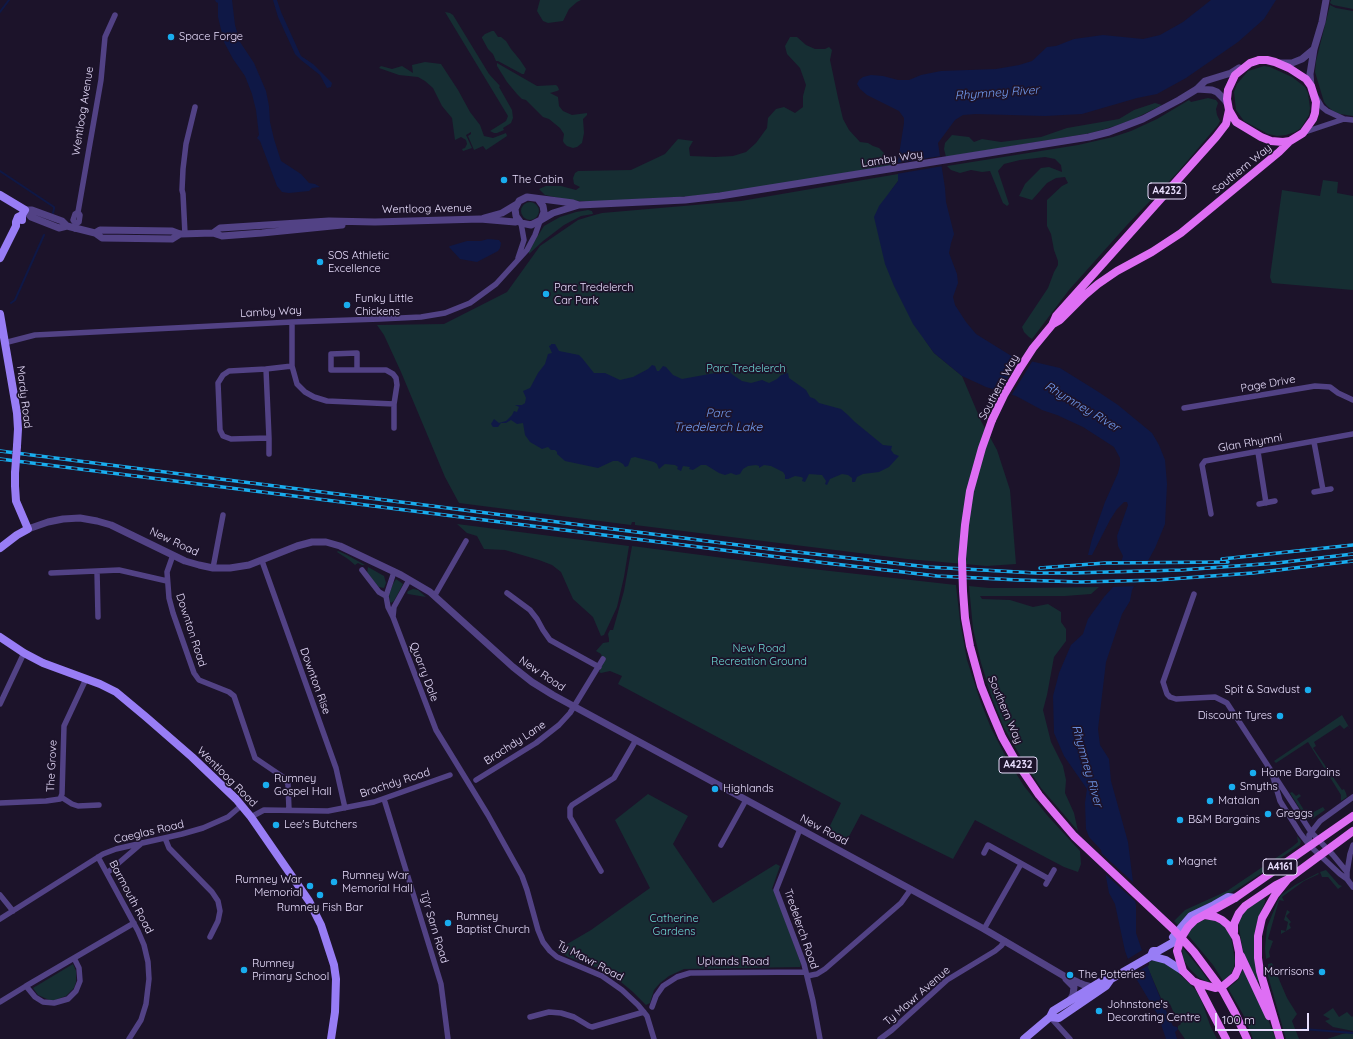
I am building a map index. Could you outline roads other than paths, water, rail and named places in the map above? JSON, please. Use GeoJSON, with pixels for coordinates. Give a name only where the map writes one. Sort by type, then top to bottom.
{"type":"FeatureCollection","features":[{"type":"Feature","properties":{"kind":"main road"},"geometry":{"type":"LineString","coordinates":[[1259,60],[1267,60],[1278,63],[1306,79],[1311,86],[1314,95],[1315,113],[1309,126],[1303,133],[1290,141],[1271,141],[1261,137],[1236,122],[1229,108],[1228,90],[1235,75],[1250,63],[1259,60]]}},
{"type":"Feature","properties":{"kind":"main road","name":"Southern Way"},"geometry":{"type":"LineString","coordinates":[[1229,108],[1228,119],[1224,128],[1056,316],[1052,325],[1026,358],[1004,395],[986,436],[974,474],[965,525],[962,566],[965,618],[975,666],[985,698],[1002,737],[1021,769],[1039,795],[1074,836],[1173,929],[1194,952],[1223,991],[1240,1022],[1247,1039]]}},
{"type":"Feature","properties":{"kind":"main road","name":"Southern Way"},"geometry":{"type":"LineString","coordinates":[[1052,325],[1060,320],[1098,284],[1181,233],[1279,152],[1290,141]]}},
{"type":"Feature","properties":{"kind":"main road","name":"Wentloog Avenue"},"geometry":{"type":"LineString","coordinates":[[0,194],[24,213]]}},
{"type":"Feature","properties":{"kind":"main road"},"geometry":{"type":"LineString","coordinates":[[0,258],[16,226],[20,224],[23,219],[24,213]]}},
{"type":"Feature","properties":{"kind":"main road","name":"Mardy Road"},"geometry":{"type":"LineString","coordinates":[[0,314],[17,413],[16,501],[28,529]]}},
{"type":"Feature","properties":{"kind":"main road","name":"New Road"},"geometry":{"type":"LineString","coordinates":[[1,546],[28,529]]}},
{"type":"Feature","properties":{"kind":"main road","name":"Wentloog Road"},"geometry":{"type":"LineString","coordinates":[[0,637],[24,653],[53,668],[109,688],[134,706],[192,757],[242,805],[309,901],[321,925],[333,961],[336,979],[335,1012],[331,1039]]}},
{"type":"Feature","properties":{"kind":"main road","name":"A4161"},"geometry":{"type":"LineString","coordinates":[[1353,816],[1235,898],[1192,922],[1181,938],[1177,950],[1183,971],[1193,981],[1215,988],[1224,986],[1230,982],[1235,976],[1239,967],[1239,952],[1234,932],[1234,924],[1239,913],[1245,906],[1276,884],[1288,879],[1353,831]]}},
{"type":"Feature","properties":{"kind":"main road"},"geometry":{"type":"LineString","coordinates":[[1280,1039],[1260,971],[1258,958],[1258,936],[1262,918],[1275,895],[1288,879]]}},
{"type":"Feature","properties":{"kind":"main road"},"geometry":{"type":"LineString","coordinates":[[1152,954],[1156,947],[1176,934],[1191,916],[1228,897],[1235,898]]}},
{"type":"Feature","properties":{"kind":"main road"},"geometry":{"type":"LineString","coordinates":[[1205,915],[1222,920],[1234,932]]}},
{"type":"Feature","properties":{"kind":"main road"},"geometry":{"type":"LineString","coordinates":[[1024,1039],[1050,1017],[1052,1011],[1102,981],[1111,979],[1181,938]]}},
{"type":"Feature","properties":{"kind":"main road"},"geometry":{"type":"LineString","coordinates":[[1239,952],[1280,1039]]}},
{"type":"Feature","properties":{"kind":"main road"},"geometry":{"type":"LineString","coordinates":[[1152,954],[1166,960],[1183,971]]}},
{"type":"Feature","properties":{"kind":"main road"},"geometry":{"type":"LineString","coordinates":[[1050,1017],[1060,1018],[1106,986],[1111,979]]}},
{"type":"Feature","properties":{"kind":"main road"},"geometry":{"type":"LineString","coordinates":[[1197,983],[1226,1039]]}},
{"type":"Feature","properties":{"kind":"street"},"geometry":{"type":"LineString","coordinates":[[1311,86],[1310,74],[1314,49],[1322,22],[1326,0]]}},
{"type":"Feature","properties":{"kind":"street","name":"Wentloog Avenue"},"geometry":{"type":"LineString","coordinates":[[75,226],[79,222],[80,215],[78,212],[100,80],[105,37],[115,15]]}},
{"type":"Feature","properties":{"kind":"street"},"geometry":{"type":"LineString","coordinates":[[1278,63],[1292,63],[1302,59],[1314,49]]}},
{"type":"Feature","properties":{"kind":"street","name":"Lamby Way"},"geometry":{"type":"LineString","coordinates":[[4,343],[35,335],[421,317],[445,313],[461,307],[481,296],[501,279],[518,258],[522,257],[531,243],[540,220],[553,213],[579,205],[671,201],[720,196],[951,160],[1060,142],[1109,132],[1143,120],[1163,110],[1197,89],[1205,80],[1231,73],[1250,63]]}},
{"type":"Feature","properties":{"kind":"street"},"geometry":{"type":"LineString","coordinates":[[1197,89],[1212,90],[1216,92],[1225,100],[1229,108]]}},
{"type":"Feature","properties":{"kind":"street"},"geometry":{"type":"LineString","coordinates":[[1314,95],[1322,107],[1327,111],[1344,119],[1353,120]]}},
{"type":"Feature","properties":{"kind":"street"},"geometry":{"type":"LineString","coordinates":[[183,234],[183,169],[186,144],[195,107]]}},
{"type":"Feature","properties":{"kind":"street"},"geometry":{"type":"LineString","coordinates":[[1303,133],[1344,119]]}},
{"type":"Feature","properties":{"kind":"street"},"geometry":{"type":"LineString","coordinates":[[527,197],[538,199],[543,206],[544,212],[540,220],[531,225],[520,222],[516,216],[515,209],[517,204],[523,198],[527,197]]}},
{"type":"Feature","properties":{"kind":"street","name":"Lamby Way"},"geometry":{"type":"LineString","coordinates":[[538,199],[579,205]]}},
{"type":"Feature","properties":{"kind":"street","name":"Wentloog Avenue"},"geometry":{"type":"LineString","coordinates":[[480,219],[502,213],[517,204]]}},
{"type":"Feature","properties":{"kind":"street","name":"Wentloog Avenue"},"geometry":{"type":"LineString","coordinates":[[24,213],[59,228],[75,226],[95,233],[102,238],[122,239],[172,239],[183,234],[213,233],[222,236],[375,222],[480,219],[520,222]]}},
{"type":"Feature","properties":{"kind":"street","name":"Lamby Way"},"geometry":{"type":"LineString","coordinates":[[518,258],[518,254],[524,240],[520,222]]}},
{"type":"Feature","properties":{"kind":"street"},"geometry":{"type":"LineString","coordinates":[[292,322],[292,366],[297,384],[305,392],[314,397],[327,401],[394,404]]}},
{"type":"Feature","properties":{"kind":"street"},"geometry":{"type":"LineString","coordinates":[[357,370],[357,353],[331,354],[331,370],[357,370],[386,370],[393,374],[396,378],[397,385],[394,404],[394,428]]}},
{"type":"Feature","properties":{"kind":"street"},"geometry":{"type":"LineString","coordinates":[[269,438],[231,440],[223,436],[220,430],[218,383],[223,375],[229,371],[292,366]]}},
{"type":"Feature","properties":{"kind":"street"},"geometry":{"type":"LineString","coordinates":[[266,369],[269,454]]}},
{"type":"Feature","properties":{"kind":"street","name":"Page Drive"},"geometry":{"type":"LineString","coordinates":[[1184,408],[1315,386],[1330,387],[1338,393],[1353,400]]}},
{"type":"Feature","properties":{"kind":"street","name":"Glan Rhymni"},"geometry":{"type":"LineString","coordinates":[[1211,514],[1202,465],[1205,462],[1353,434]]}},
{"type":"Feature","properties":{"kind":"street"},"geometry":{"type":"LineString","coordinates":[[1314,442],[1322,490]]}},
{"type":"Feature","properties":{"kind":"street"},"geometry":{"type":"LineString","coordinates":[[1258,452],[1266,503]]}},
{"type":"Feature","properties":{"kind":"street"},"geometry":{"type":"LineString","coordinates":[[1314,492],[1331,489]]}},
{"type":"Feature","properties":{"kind":"street"},"geometry":{"type":"LineString","coordinates":[[1259,504],[1275,501]]}},
{"type":"Feature","properties":{"kind":"street"},"geometry":{"type":"LineString","coordinates":[[213,568],[223,515]]}},
{"type":"Feature","properties":{"kind":"street","name":"New Road"},"geometry":{"type":"LineString","coordinates":[[28,529],[48,522],[63,519],[80,518],[97,521],[117,527],[192,563],[213,568],[243,567],[304,544],[318,541],[326,542],[349,550],[394,572],[435,595],[523,676],[573,707],[911,889],[984,929],[1064,976],[1092,987]]}},
{"type":"Feature","properties":{"kind":"street"},"geometry":{"type":"LineString","coordinates":[[435,595],[466,541]]}},
{"type":"Feature","properties":{"kind":"street","name":"Downton Road"},"geometry":{"type":"LineString","coordinates":[[173,555],[168,569],[167,581],[173,613],[196,677],[229,692],[234,696],[255,758],[282,777],[288,784],[289,810]]}},
{"type":"Feature","properties":{"kind":"street","name":"Downton Rise"},"geometry":{"type":"LineString","coordinates":[[262,561],[336,768],[344,808]]}},
{"type":"Feature","properties":{"kind":"street"},"geometry":{"type":"LineString","coordinates":[[51,573],[124,570],[167,581]]}},
{"type":"Feature","properties":{"kind":"street"},"geometry":{"type":"LineString","coordinates":[[362,570],[379,592],[386,596],[394,572]]}},
{"type":"Feature","properties":{"kind":"street"},"geometry":{"type":"LineString","coordinates":[[96,571],[98,617]]}},
{"type":"Feature","properties":{"kind":"street"},"geometry":{"type":"LineString","coordinates":[[393,617],[394,607],[409,580]]}},
{"type":"Feature","properties":{"kind":"street"},"geometry":{"type":"LineString","coordinates":[[508,593],[530,610],[550,640],[599,667]]}},
{"type":"Feature","properties":{"kind":"street"},"geometry":{"type":"LineString","coordinates":[[1194,594],[1163,682],[1167,694],[1176,699],[1215,697],[1227,703],[1311,832],[1346,872]]}},
{"type":"Feature","properties":{"kind":"street","name":"Quarry Dale"},"geometry":{"type":"LineString","coordinates":[[386,596],[388,607],[436,730],[459,769]]}},
{"type":"Feature","properties":{"kind":"street"},"geometry":{"type":"LineString","coordinates":[[0,704],[24,653]]}},
{"type":"Feature","properties":{"kind":"street","name":"Brachdy Lane"},"geometry":{"type":"LineString","coordinates":[[476,780],[548,734],[565,719],[603,660]]}},
{"type":"Feature","properties":{"kind":"street","name":"The Grove"},"geometry":{"type":"LineString","coordinates":[[0,803],[51,801],[57,800],[61,797],[64,726],[86,679]]}},
{"type":"Feature","properties":{"kind":"street"},"geometry":{"type":"LineString","coordinates":[[601,872],[570,817],[570,808],[572,805],[614,778],[636,740]]}},
{"type":"Feature","properties":{"kind":"street","name":"Ty Mawr Road"},"geometry":{"type":"LineString","coordinates":[[459,769],[488,815],[519,869],[527,890],[538,930],[546,947],[557,957],[602,976],[615,984],[628,995],[644,1012],[649,1020],[654,1039]]}},
{"type":"Feature","properties":{"kind":"street"},"geometry":{"type":"LineString","coordinates":[[1271,769],[1280,801],[1300,833],[1310,846],[1347,879],[1353,887]]}},
{"type":"Feature","properties":{"kind":"street","name":"Brachdy Road"},"geometry":{"type":"LineString","coordinates":[[251,817],[264,810],[321,811],[344,808],[384,799],[450,775]]}},
{"type":"Feature","properties":{"kind":"street"},"geometry":{"type":"LineString","coordinates":[[61,797],[78,806],[99,805]]}},
{"type":"Feature","properties":{"kind":"street"},"geometry":{"type":"LineString","coordinates":[[1310,846],[1309,835],[1311,832],[1326,816],[1353,797]]}},
{"type":"Feature","properties":{"kind":"street","name":"Tŷ'r Sarn Road"},"geometry":{"type":"LineString","coordinates":[[384,799],[441,984],[448,1039]]}},
{"type":"Feature","properties":{"kind":"street"},"geometry":{"type":"LineString","coordinates":[[721,845],[746,800]]}},
{"type":"Feature","properties":{"kind":"street","name":"Caeglas Road"},"geometry":{"type":"LineString","coordinates":[[0,919],[98,857],[116,849],[189,833],[228,817],[242,805]]}},
{"type":"Feature","properties":{"kind":"street","name":"Tredelerch Road"},"geometry":{"type":"LineString","coordinates":[[800,829],[776,890],[807,974],[820,1039]]}},
{"type":"Feature","properties":{"kind":"street"},"geometry":{"type":"LineString","coordinates":[[166,838],[169,848],[212,892],[218,901],[220,912],[218,921],[210,937]]}},
{"type":"Feature","properties":{"kind":"street"},"geometry":{"type":"LineString","coordinates":[[107,873],[142,843]]}},
{"type":"Feature","properties":{"kind":"street"},"geometry":{"type":"LineString","coordinates":[[1347,879],[1346,872],[1353,845]]}},
{"type":"Feature","properties":{"kind":"street"},"geometry":{"type":"LineString","coordinates":[[984,853],[988,846],[1021,864],[1047,882],[1054,870]]}},
{"type":"Feature","properties":{"kind":"street","name":"Barmouth Road"},"geometry":{"type":"LineString","coordinates":[[98,857],[141,936],[146,953],[149,979],[147,996],[137,1028],[129,1039]]}},
{"type":"Feature","properties":{"kind":"street"},"geometry":{"type":"LineString","coordinates":[[984,929],[1021,864]]}},
{"type":"Feature","properties":{"kind":"street","name":"Uplands Road"},"geometry":{"type":"LineString","coordinates":[[652,1007],[656,996],[663,986],[677,977],[690,973],[817,974],[825,969],[901,903],[907,897],[911,889]]}},
{"type":"Feature","properties":{"kind":"street"},"geometry":{"type":"LineString","coordinates":[[0,895],[13,911]]}},
{"type":"Feature","properties":{"kind":"street"},"geometry":{"type":"LineString","coordinates":[[0,1002],[134,923]]}},
{"type":"Feature","properties":{"kind":"street","name":"Ty Mawr Avenue"},"geometry":{"type":"LineString","coordinates":[[880,1039],[947,980],[994,951],[1004,944],[1005,941]]}},
{"type":"Feature","properties":{"kind":"street"},"geometry":{"type":"LineString","coordinates":[[26,986],[35,998],[43,1002],[54,1004],[68,999],[76,991],[80,981],[79,968],[74,958]]}},
{"type":"Feature","properties":{"kind":"street","name":"New Road"},"geometry":{"type":"LineString","coordinates":[[1064,976],[1074,987],[1073,995],[1070,1000]]}},
{"type":"Feature","properties":{"kind":"street"},"geometry":{"type":"LineString","coordinates":[[530,1017],[549,1012],[561,1013],[574,1017],[592,1027],[644,1012]]}},
{"type":"Feature","properties":{"kind":"street"},"geometry":{"type":"LineString","coordinates":[[1050,1017],[1070,1039]]}},
{"type":"Feature","properties":{"kind":"water"},"geometry":{"type":"Polygon","coordinates":[[[215,0],[232,0],[235,25],[240,42],[254,63],[266,91],[270,122],[281,161],[301,174],[309,183],[320,187],[312,188],[309,191],[289,193],[282,192],[277,186],[260,141],[257,138],[259,135],[256,110],[252,94],[245,76],[233,59],[224,42],[218,17],[218,3],[215,0]]]}},
{"type":"Feature","properties":{"kind":"water"},"geometry":{"type":"Polygon","coordinates":[[[273,0],[277,0],[301,56],[313,64],[332,83],[331,87],[327,88],[320,75],[295,54],[278,17],[273,0]]]}},
{"type":"Feature","properties":{"kind":"water","name":"Rhymney River"},"geometry":{"type":"Polygon","coordinates":[[[1211,0],[1276,0],[1264,19],[1238,42],[1186,78],[1157,94],[1137,98],[1082,114],[1045,116],[963,115],[955,120],[938,143],[946,202],[954,234],[949,253],[957,274],[958,283],[953,297],[955,305],[966,322],[976,334],[1013,357],[1060,368],[1118,405],[1152,433],[1165,460],[1167,484],[1165,524],[1155,548],[1132,590],[1130,601],[1122,614],[1106,662],[1098,729],[1100,745],[1109,759],[1111,781],[1128,842],[1136,906],[1136,933],[1159,995],[1173,1026],[1177,1027],[1178,1029],[1175,1032],[1177,1039],[1166,1039],[1158,1015],[1134,975],[1125,951],[1115,904],[1109,893],[1101,850],[1089,837],[1086,829],[1085,803],[1087,789],[1064,756],[1054,733],[1053,696],[1059,673],[1071,645],[1083,634],[1088,619],[1114,586],[1123,556],[1118,546],[1117,536],[1128,505],[1127,502],[1124,502],[1117,509],[1092,555],[1088,555],[1105,502],[1118,473],[1120,458],[1114,447],[1083,427],[1042,410],[1016,396],[986,387],[962,376],[934,353],[913,324],[885,264],[874,217],[879,206],[898,181],[898,161],[904,118],[899,111],[867,95],[857,84],[863,77],[871,75],[883,76],[898,80],[909,80],[921,75],[941,71],[996,69],[1019,65],[1032,61],[1047,47],[1056,46],[1074,39],[1103,35],[1143,39],[1160,35],[1183,22],[1211,0]]]}},
{"type":"Feature","properties":{"kind":"water"},"geometry":{"type":"Polygon","coordinates":[[[488,239],[499,240],[501,243],[500,248],[498,251],[477,262],[460,259],[449,247],[467,241],[481,241],[488,239]]]}},
{"type":"Feature","properties":{"kind":"water","name":"Parc Tredelerch Lake"},"geometry":{"type":"Polygon","coordinates":[[[551,344],[555,344],[559,351],[579,355],[594,373],[605,373],[620,380],[633,377],[648,369],[652,365],[655,366],[657,371],[659,371],[663,366],[666,367],[673,375],[682,379],[715,373],[719,366],[725,367],[742,381],[751,383],[762,380],[769,383],[781,375],[788,373],[789,378],[806,390],[810,397],[819,403],[841,409],[883,445],[892,446],[891,450],[894,454],[899,456],[889,467],[879,472],[863,474],[857,477],[855,482],[852,482],[852,478],[848,475],[842,474],[830,479],[827,485],[825,484],[826,481],[822,475],[809,474],[805,482],[802,481],[803,478],[795,476],[785,479],[783,472],[771,466],[764,465],[759,468],[759,466],[756,465],[748,466],[743,469],[740,474],[736,475],[731,473],[725,475],[706,465],[701,465],[693,470],[689,469],[690,467],[683,466],[681,471],[677,469],[678,467],[675,465],[665,464],[659,469],[657,464],[654,462],[635,457],[631,458],[628,466],[625,467],[618,461],[613,461],[598,468],[565,461],[557,454],[555,450],[551,450],[548,447],[542,449],[530,442],[525,435],[523,423],[517,424],[511,420],[506,423],[501,423],[498,427],[493,427],[491,424],[494,419],[499,423],[506,421],[514,411],[517,412],[519,407],[515,405],[522,405],[525,403],[526,398],[523,391],[530,388],[545,364],[548,354],[552,353],[549,346],[551,344]]]}},
{"type":"Feature","properties":{"kind":"waterway"},"geometry":{"type":"LineString","coordinates":[[0,12],[9,0]]}},
{"type":"Feature","properties":{"kind":"waterway"},"geometry":{"type":"LineString","coordinates":[[0,171],[54,207],[53,213]]}},
{"type":"Feature","properties":{"kind":"waterway"},"geometry":{"type":"LineString","coordinates":[[11,303],[15,300],[44,235]]}},
{"type":"Feature","properties":{"kind":"waterway"},"geometry":{"type":"LineString","coordinates":[[1303,1029],[1353,1033]]}},
{"type":"Feature","properties":{"kind":"railway"},"geometry":{"type":"LineString","coordinates":[[0,451],[762,548],[928,567],[1036,573],[1181,570],[1277,563],[1353,554]]}},
{"type":"Feature","properties":{"kind":"railway"},"geometry":{"type":"LineString","coordinates":[[0,459],[937,576],[1081,582],[1157,580],[1253,573],[1353,561]]}},
{"type":"Feature","properties":{"kind":"railway"},"geometry":{"type":"LineString","coordinates":[[1222,559],[1353,545]]}},
{"type":"Feature","properties":{"kind":"railway"},"geometry":{"type":"LineString","coordinates":[[1040,568],[1105,563],[1228,562]]}},
{"type":"Feature","properties":{"kind":"place","name":"Space Forge"},"geometry":{"type":"Point","coordinates":[171,37]}},
{"type":"Feature","properties":{"kind":"place","name":"The Cabin"},"geometry":{"type":"Point","coordinates":[504,180]}},
{"type":"Feature","properties":{"kind":"place","name":"SOS Athletic Excellence"},"geometry":{"type":"Point","coordinates":[320,262]}},
{"type":"Feature","properties":{"kind":"place","name":"Parc Tredelerch Car Park"},"geometry":{"type":"Point","coordinates":[546,294]}},
{"type":"Feature","properties":{"kind":"place","name":"Funky Little Chickens"},"geometry":{"type":"Point","coordinates":[347,305]}},
{"type":"Feature","properties":{"kind":"place","name":"Spit & Sawdust"},"geometry":{"type":"Point","coordinates":[1308,690]}},
{"type":"Feature","properties":{"kind":"place","name":"Discount Tyres"},"geometry":{"type":"Point","coordinates":[1280,716]}},
{"type":"Feature","properties":{"kind":"place","name":"Home Bargains"},"geometry":{"type":"Point","coordinates":[1253,773]}},
{"type":"Feature","properties":{"kind":"place","name":"Rumney Gospel Hall"},"geometry":{"type":"Point","coordinates":[266,785]}},
{"type":"Feature","properties":{"kind":"place","name":"Smyths"},"geometry":{"type":"Point","coordinates":[1232,787]}},
{"type":"Feature","properties":{"kind":"place","name":"Highlands"},"geometry":{"type":"Point","coordinates":[715,789]}},
{"type":"Feature","properties":{"kind":"place","name":"Matalan"},"geometry":{"type":"Point","coordinates":[1210,801]}},
{"type":"Feature","properties":{"kind":"place","name":"Greggs"},"geometry":{"type":"Point","coordinates":[1268,814]}},
{"type":"Feature","properties":{"kind":"place","name":"B&M Bargains"},"geometry":{"type":"Point","coordinates":[1180,820]}},
{"type":"Feature","properties":{"kind":"place","name":"Lee's Butchers"},"geometry":{"type":"Point","coordinates":[276,825]}},
{"type":"Feature","properties":{"kind":"place","name":"Magnet"},"geometry":{"type":"Point","coordinates":[1170,862]}},
{"type":"Feature","properties":{"kind":"place","name":"Rumney War Memorial Hall"},"geometry":{"type":"Point","coordinates":[334,882]}},
{"type":"Feature","properties":{"kind":"place","name":"Rumney War Memorial"},"geometry":{"type":"Point","coordinates":[310,886]}},
{"type":"Feature","properties":{"kind":"place","name":"Rumney Fish Bar"},"geometry":{"type":"Point","coordinates":[320,895]}},
{"type":"Feature","properties":{"kind":"place","name":"Rumney Baptist Church"},"geometry":{"type":"Point","coordinates":[448,923]}},
{"type":"Feature","properties":{"kind":"place","name":"Rumney Primary School"},"geometry":{"type":"Point","coordinates":[244,970]}},
{"type":"Feature","properties":{"kind":"place","name":"Morrisons"},"geometry":{"type":"Point","coordinates":[1322,972]}},
{"type":"Feature","properties":{"kind":"place","name":"The Potteries"},"geometry":{"type":"Point","coordinates":[1070,975]}},
{"type":"Feature","properties":{"kind":"place","name":"Johnstone's Decorating Centre"},"geometry":{"type":"Point","coordinates":[1099,1011]}},
{"type":"Feature","properties":{"kind":"park label","name":"Parc Tredelerch"},"geometry":{"type":"Point","coordinates":[746,369]}},
{"type":"Feature","properties":{"kind":"park label","name":"New Road Recreation Ground"},"geometry":{"type":"Point","coordinates":[759,655]}},
{"type":"Feature","properties":{"kind":"park label","name":"Catherine Gardens"},"geometry":{"type":"Point","coordinates":[674,925]}}]}
